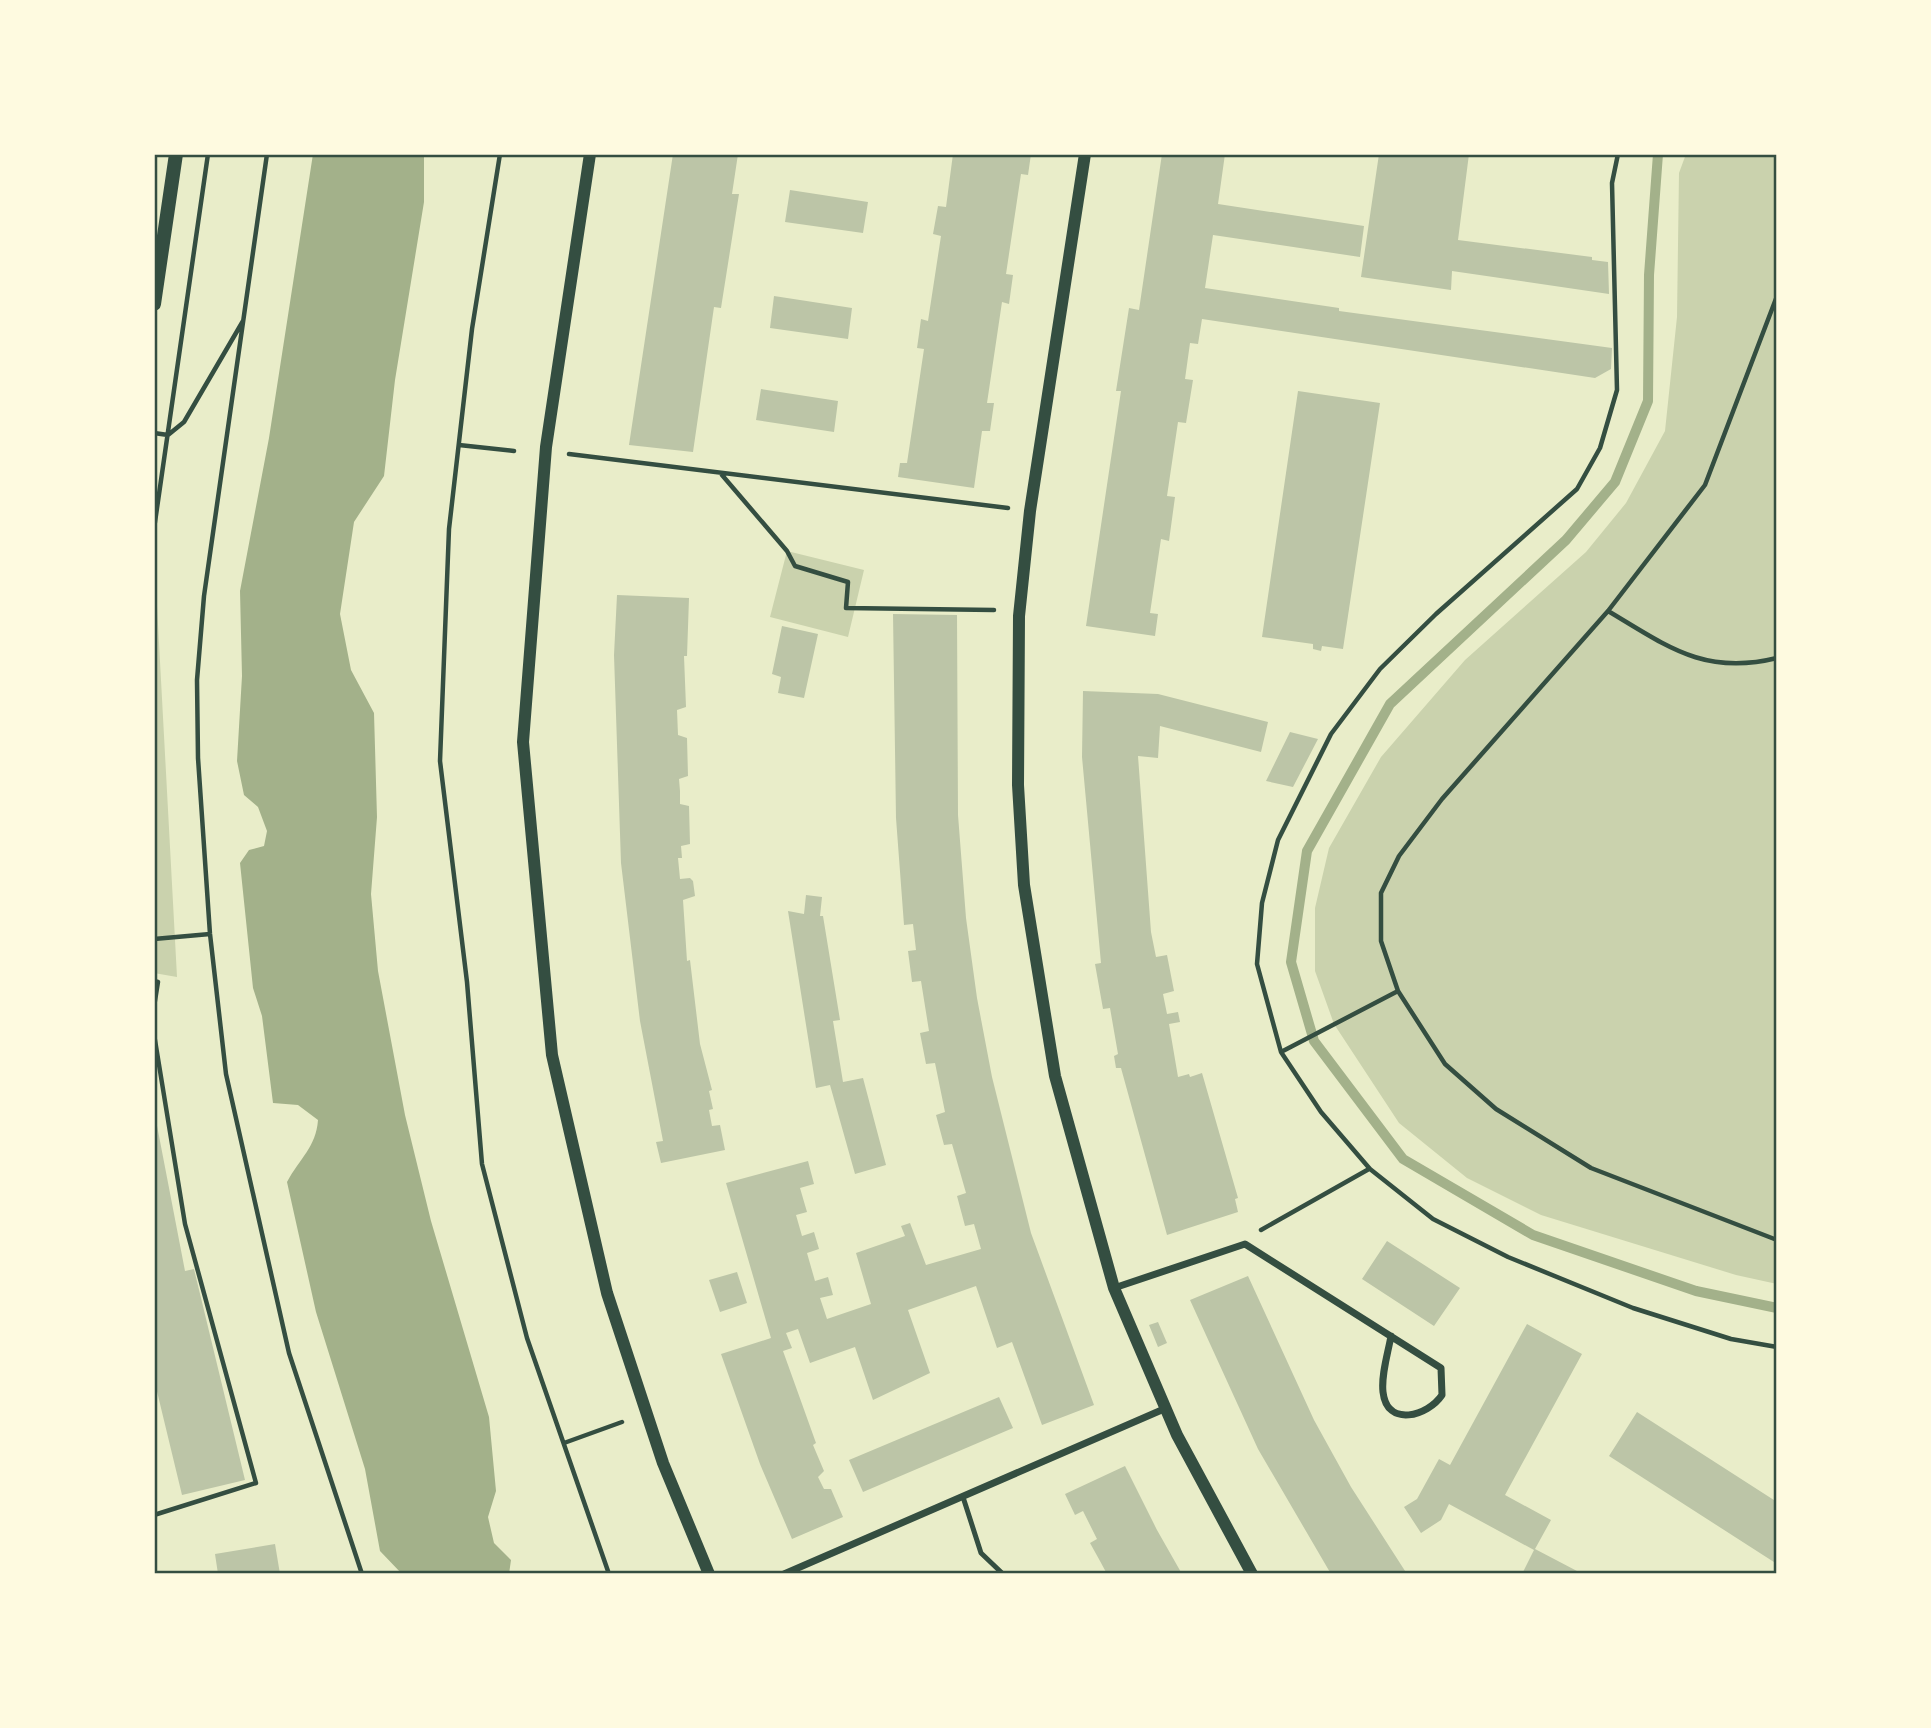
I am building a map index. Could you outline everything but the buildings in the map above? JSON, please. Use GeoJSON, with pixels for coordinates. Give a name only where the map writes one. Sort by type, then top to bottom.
{"type":"FeatureCollection","features":[{"type":"Feature","properties":{"kind":"main road"},"geometry":{"type":"LineString","coordinates":[[154,304],[176,154]]}},
{"type":"Feature","properties":{"kind":"street"},"geometry":{"type":"LineString","coordinates":[[590,154],[546,447],[523,742],[552,1055],[607,1293],[663,1464],[709,1574]]}},
{"type":"Feature","properties":{"kind":"street"},"geometry":{"type":"LineString","coordinates":[[1085,154],[1030,510],[1019,616],[1018,785],[1024,885],[1055,1076],[1114,1288],[1164,1409],[1252,1574]]}},
{"type":"Feature","properties":{"kind":"street"},"geometry":{"type":"LineString","coordinates":[[1114,1288],[1245,1244],[1391,1336],[1441,1368],[1442,1395],[1425,1412],[1415,1416],[1401,1415],[1388,1405],[1383,1392],[1391,1336]]}},
{"type":"Feature","properties":{"kind":"street"},"geometry":{"type":"LineString","coordinates":[[784,1574],[1164,1409]]}},
{"type":"Feature","properties":{"kind":"lane"},"geometry":{"type":"LineString","coordinates":[[963,1497],[981,1553],[1003,1574]]}},
{"type":"Feature","properties":{"kind":"path"},"geometry":{"type":"LineString","coordinates":[[154,529],[208,154]]}},
{"type":"Feature","properties":{"kind":"path"},"geometry":{"type":"LineString","coordinates":[[267,154],[204,596],[197,680],[198,758],[209,934],[226,1074],[289,1353],[362,1574]]}},
{"type":"Feature","properties":{"kind":"path"},"geometry":{"type":"LineString","coordinates":[[500,154],[472,329],[449,529],[440,761],[467,982],[482,1164],[527,1338],[609,1574]]}},
{"type":"Feature","properties":{"kind":"path"},"geometry":{"type":"LineString","coordinates":[[1618,154],[1612,183],[1617,390],[1600,448],[1577,489],[1436,614],[1380,669],[1331,734],[1278,840],[1262,903],[1257,964],[1281,1052],[1321,1112],[1370,1169],[1433,1219],[1508,1257],[1633,1308],[1731,1339],[1777,1347]]}},
{"type":"Feature","properties":{"kind":"path"},"geometry":{"type":"LineString","coordinates":[[1777,296],[1705,485],[1608,611],[1442,799],[1399,856],[1381,893],[1381,941],[1398,991],[1445,1065],[1496,1109],[1591,1168],[1777,1240]]}},
{"type":"Feature","properties":{"kind":"path"},"geometry":{"type":"LineString","coordinates":[[154,433],[168,435],[184,422],[245,317]]}},
{"type":"Feature","properties":{"kind":"path"},"geometry":{"type":"LineString","coordinates":[[459,445],[514,451]]}},
{"type":"Feature","properties":{"kind":"path"},"geometry":{"type":"LineString","coordinates":[[562,450],[571,456],[1030,510]]}},
{"type":"Feature","properties":{"kind":"path"},"geometry":{"type":"LineString","coordinates":[[722,475],[787,551],[795,566],[848,582],[846,608],[994,610]]}},
{"type":"Feature","properties":{"kind":"path"},"geometry":{"type":"LineString","coordinates":[[1608,611],[1679,654],[1724,664],[1777,658]]}},
{"type":"Feature","properties":{"kind":"path"},"geometry":{"type":"LineString","coordinates":[[154,939],[209,934]]}},
{"type":"Feature","properties":{"kind":"path"},"geometry":{"type":"LineString","coordinates":[[154,981],[158,982],[154,1007]]}},
{"type":"Feature","properties":{"kind":"path"},"geometry":{"type":"LineString","coordinates":[[1281,1052],[1398,991]]}},
{"type":"Feature","properties":{"kind":"path"},"geometry":{"type":"LineString","coordinates":[[154,1034],[185,1224],[256,1483],[154,1515]]}},
{"type":"Feature","properties":{"kind":"path"},"geometry":{"type":"LineString","coordinates":[[1245,1244],[1268,1224],[1370,1169]]}},
{"type":"Feature","properties":{"kind":"path"},"geometry":{"type":"LineString","coordinates":[[564,1443],[622,1422]]}},
{"type":"Feature","properties":{"kind":"shaded area"},"geometry":{"type":"Polygon","coordinates":[[[313,154],[424,154],[424,202],[395,380],[384,476],[354,522],[340,614],[351,670],[374,713],[377,817],[371,894],[378,971],[405,1115],[431,1221],[489,1417],[496,1491],[488,1517],[494,1543],[511,1560],[509,1574],[402,1574],[380,1551],[365,1469],[316,1312],[287,1182],[311,1145],[318,1120],[298,1105],[273,1103],[262,1016],[253,988],[240,863],[249,850],[264,846],[267,831],[258,807],[244,795],[237,761],[242,676],[240,591],[269,438],[313,154]]]}},
{"type":"Feature","properties":{"kind":"shaded area"},"geometry":{"type":"Polygon","coordinates":[[[1686,154],[1777,154],[1777,1284],[1736,1275],[1541,1215],[1467,1178],[1399,1123],[1334,1024],[1315,971],[1315,908],[1329,848],[1381,757],[1465,660],[1586,552],[1626,503],[1665,431],[1677,317],[1679,173],[1686,154]]]}},
{"type":"Feature","properties":{"kind":"shaded area"},"geometry":{"type":"Polygon","coordinates":[[[787,551],[864,570],[848,637],[770,617],[787,551]]]}},
{"type":"Feature","properties":{"kind":"shaded area"},"geometry":{"type":"Polygon","coordinates":[[[156,587],[177,977],[154,973],[156,587]]]}},
{"type":"Feature","properties":{"kind":"waterway"},"geometry":{"type":"LineString","coordinates":[[1658,154],[1649,275],[1648,401],[1615,482],[1566,540],[1390,704],[1307,851],[1291,962],[1314,1041],[1403,1159],[1533,1235],[1696,1291],[1777,1308]]}}]}
